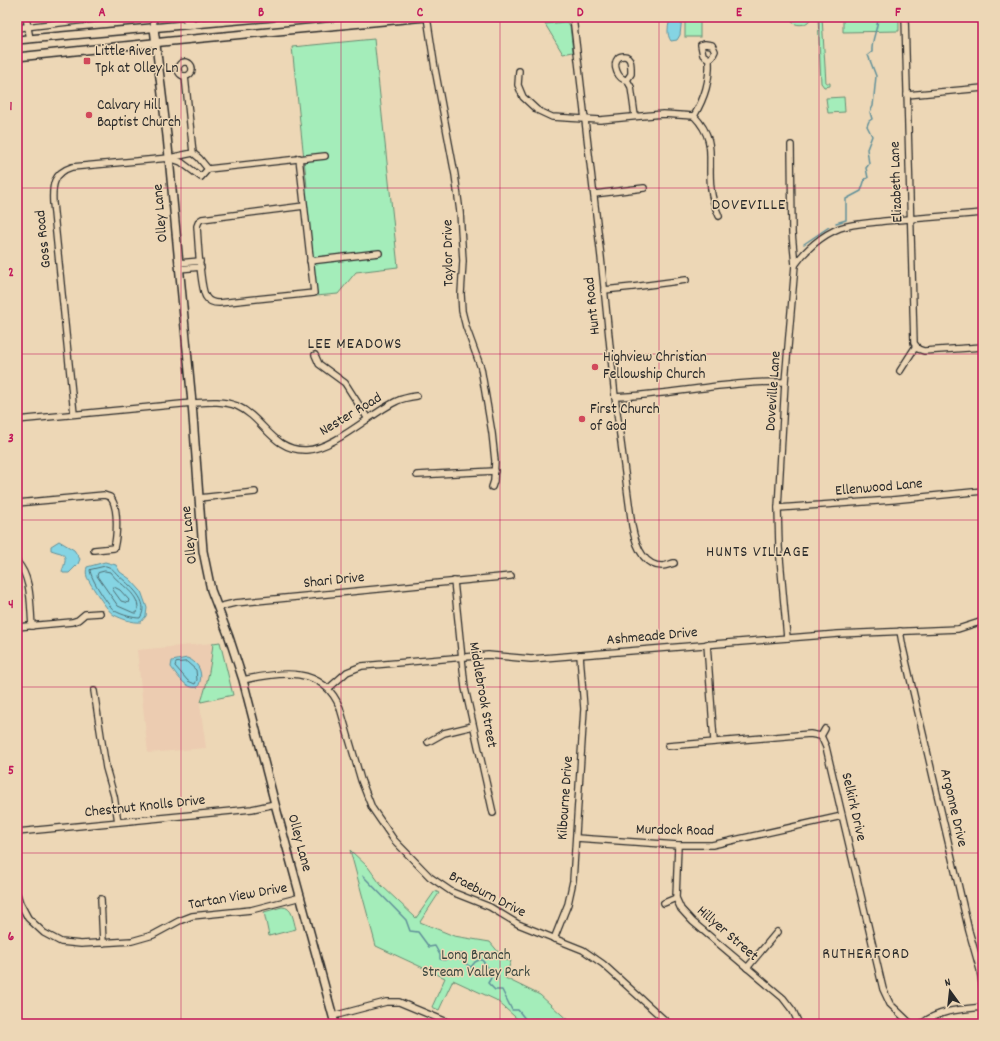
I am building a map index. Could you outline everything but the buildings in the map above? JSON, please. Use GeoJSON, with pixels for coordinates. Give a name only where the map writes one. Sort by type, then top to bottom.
{"type":"FeatureCollection","features":[{"type":"Feature","properties":{"kind":"main road"},"geometry":{"type":"LineString","coordinates":[[184,17],[193,24]]}},
{"type":"Feature","properties":{"kind":"main road"},"geometry":{"type":"LineString","coordinates":[[17,40],[273,17]]}},
{"type":"Feature","properties":{"kind":"main road"},"geometry":{"type":"LineString","coordinates":[[17,57],[156,42],[427,17]]}},
{"type":"Feature","properties":{"kind":"main road","name":"Olley Lane"},"geometry":{"type":"LineString","coordinates":[[154,28],[169,158],[192,403],[203,551],[206,571],[211,590],[229,637],[243,680],[335,1024]]}},
{"type":"Feature","properties":{"kind":"street"},"geometry":{"type":"LineString","coordinates":[[26,17],[30,39]]}},
{"type":"Feature","properties":{"kind":"street"},"geometry":{"type":"LineString","coordinates":[[153,17],[154,28]]}},
{"type":"Feature","properties":{"kind":"street","name":"Taylor Drive"},"geometry":{"type":"LineString","coordinates":[[427,17],[455,175],[460,212],[463,261],[461,294],[462,311],[466,327],[481,368],[492,433],[495,471],[492,487]]}},
{"type":"Feature","properties":{"kind":"street","name":"Hunt Road"},"geometry":{"type":"LineString","coordinates":[[573,17],[586,119],[614,397],[632,526],[637,546],[642,554],[653,563],[664,566],[674,563]]}},
{"type":"Feature","properties":{"kind":"street","name":"Elizabeth Lane"},"geometry":{"type":"LineString","coordinates":[[905,17],[913,339],[916,346]]}},
{"type":"Feature","properties":{"kind":"street"},"geometry":{"type":"LineString","coordinates":[[17,28],[102,18]]}},
{"type":"Feature","properties":{"kind":"street"},"geometry":{"type":"LineString","coordinates":[[694,116],[706,93],[709,75],[709,60]]}},
{"type":"Feature","properties":{"kind":"street"},"geometry":{"type":"LineString","coordinates":[[518,71],[518,85],[528,102],[537,110],[552,117],[600,120],[663,114],[694,116],[700,122],[709,139],[712,199],[719,216]]}},
{"type":"Feature","properties":{"kind":"street"},"geometry":{"type":"LineString","coordinates":[[185,76],[193,153],[208,169]]}},
{"type":"Feature","properties":{"kind":"street"},"geometry":{"type":"LineString","coordinates":[[627,80],[631,87],[635,116]]}},
{"type":"Feature","properties":{"kind":"street"},"geometry":{"type":"LineString","coordinates":[[907,94],[983,88]]}},
{"type":"Feature","properties":{"kind":"street","name":"Doveville Lane"},"geometry":{"type":"LineString","coordinates":[[787,638],[779,547],[778,508],[785,382],[795,265],[792,233],[791,145]]}},
{"type":"Feature","properties":{"kind":"street","name":"Goss Road"},"geometry":{"type":"LineString","coordinates":[[74,414],[53,203],[53,184],[59,174],[72,167],[169,158],[193,153]]}},
{"type":"Feature","properties":{"kind":"street"},"geometry":{"type":"LineString","coordinates":[[169,158],[181,162],[201,177],[208,169],[325,156]]}},
{"type":"Feature","properties":{"kind":"street"},"geometry":{"type":"LineString","coordinates":[[299,158],[314,293],[219,304],[213,303],[206,298],[200,264],[197,226],[199,221],[202,219],[304,206]]}},
{"type":"Feature","properties":{"kind":"street"},"geometry":{"type":"LineString","coordinates":[[594,194],[644,188]]}},
{"type":"Feature","properties":{"kind":"street"},"geometry":{"type":"LineString","coordinates":[[795,265],[809,249],[840,228],[860,224],[983,213]]}},
{"type":"Feature","properties":{"kind":"street"},"geometry":{"type":"LineString","coordinates":[[310,261],[379,253]]}},
{"type":"Feature","properties":{"kind":"street"},"geometry":{"type":"LineString","coordinates":[[178,266],[200,264]]}},
{"type":"Feature","properties":{"kind":"street"},"geometry":{"type":"LineString","coordinates":[[604,290],[686,280]]}},
{"type":"Feature","properties":{"kind":"street"},"geometry":{"type":"LineString","coordinates":[[900,371],[916,346],[924,350],[983,346]]}},
{"type":"Feature","properties":{"kind":"street"},"geometry":{"type":"LineString","coordinates":[[315,355],[319,364],[345,383],[368,419]]}},
{"type":"Feature","properties":{"kind":"street"},"geometry":{"type":"LineString","coordinates":[[614,397],[635,396],[756,382],[785,382]]}},
{"type":"Feature","properties":{"kind":"street","name":"Nester Road"},"geometry":{"type":"LineString","coordinates":[[17,420],[192,403],[221,402],[237,406],[253,417],[278,441],[289,447],[301,450],[313,449],[326,445],[396,402],[417,396]]}},
{"type":"Feature","properties":{"kind":"street"},"geometry":{"type":"LineString","coordinates":[[417,475],[495,471]]}},
{"type":"Feature","properties":{"kind":"street","name":"Ellenwood Lane"},"geometry":{"type":"LineString","coordinates":[[778,508],[892,500],[983,491]]}},
{"type":"Feature","properties":{"kind":"street"},"geometry":{"type":"LineString","coordinates":[[199,498],[255,492]]}},
{"type":"Feature","properties":{"kind":"street"},"geometry":{"type":"LineString","coordinates":[[17,503],[104,495],[110,497],[113,500],[117,533],[114,548],[94,550]]}},
{"type":"Feature","properties":{"kind":"street"},"geometry":{"type":"LineString","coordinates":[[17,562],[23,569],[27,580],[32,626]]}},
{"type":"Feature","properties":{"kind":"street","name":"Shari Drive"},"geometry":{"type":"LineString","coordinates":[[218,607],[235,603],[510,576]]}},
{"type":"Feature","properties":{"kind":"street","name":"Middlebrook Street"},"geometry":{"type":"LineString","coordinates":[[454,581],[465,683],[473,726],[493,812]]}},
{"type":"Feature","properties":{"kind":"street"},"geometry":{"type":"LineString","coordinates":[[17,627],[72,622],[78,620],[85,614],[100,613]]}},
{"type":"Feature","properties":{"kind":"street"},"geometry":{"type":"LineString","coordinates":[[982,621],[983,629]]}},
{"type":"Feature","properties":{"kind":"street","name":"Ashmeade Drive"},"geometry":{"type":"LineString","coordinates":[[329,688],[347,672],[358,667],[462,656],[488,655],[531,659],[580,656],[838,634],[958,629],[982,621]]}},
{"type":"Feature","properties":{"kind":"street","name":"Argonne Drive"},"geometry":{"type":"LineString","coordinates":[[900,631],[969,931],[980,970],[983,990]]}},
{"type":"Feature","properties":{"kind":"street"},"geometry":{"type":"LineString","coordinates":[[707,644],[714,742]]}},
{"type":"Feature","properties":{"kind":"street","name":"Kilbourne Drive"},"geometry":{"type":"LineString","coordinates":[[554,939],[570,893],[576,838],[584,709],[580,656]]}},
{"type":"Feature","properties":{"kind":"street","name":"Braeburn Drive"},"geometry":{"type":"LineString","coordinates":[[243,680],[255,677],[297,674],[312,677],[329,688],[336,698],[340,708],[360,780],[378,818],[394,840],[430,877],[446,889],[459,896],[490,907],[518,924],[583,950],[591,955],[669,1024]]}},
{"type":"Feature","properties":{"kind":"street"},"geometry":{"type":"LineString","coordinates":[[94,691],[106,768],[114,796],[118,822]]}},
{"type":"Feature","properties":{"kind":"street"},"geometry":{"type":"LineString","coordinates":[[428,742],[444,733],[473,726]]}},
{"type":"Feature","properties":{"kind":"street"},"geometry":{"type":"LineString","coordinates":[[668,746],[810,734],[821,736],[825,729]]}},
{"type":"Feature","properties":{"kind":"street","name":"Selkirk Drive"},"geometry":{"type":"LineString","coordinates":[[821,736],[826,747],[885,994],[894,1009],[911,1024]]}},
{"type":"Feature","properties":{"kind":"street","name":"Chestnut Knolls Drive"},"geometry":{"type":"LineString","coordinates":[[17,832],[252,809],[275,804]]}},
{"type":"Feature","properties":{"kind":"street","name":"Murdock Road"},"geometry":{"type":"LineString","coordinates":[[576,838],[701,846],[721,844],[842,816]]}},
{"type":"Feature","properties":{"kind":"street"},"geometry":{"type":"LineString","coordinates":[[664,903],[676,898],[678,845]]}},
{"type":"Feature","properties":{"kind":"street","name":"Tartan View Drive"},"geometry":{"type":"LineString","coordinates":[[17,894],[28,918],[37,928],[50,937],[69,944],[124,942],[141,939],[192,916],[251,910],[301,897]]}},
{"type":"Feature","properties":{"kind":"street","name":"Hillyer Street"},"geometry":{"type":"LineString","coordinates":[[676,898],[687,916],[788,1004],[799,1024]]}},
{"type":"Feature","properties":{"kind":"street"},"geometry":{"type":"LineString","coordinates":[[101,899],[103,943]]}},
{"type":"Feature","properties":{"kind":"street"},"geometry":{"type":"LineString","coordinates":[[748,968],[777,932]]}},
{"type":"Feature","properties":{"kind":"street"},"geometry":{"type":"LineString","coordinates":[[333,1016],[386,1002],[399,1002],[452,1024]]}},
{"type":"Feature","properties":{"kind":"street"},"geometry":{"type":"LineString","coordinates":[[921,1024],[947,1011],[983,1007]]}},
{"type":"Feature","properties":{"kind":"shaded area"},"geometry":{"type":"Polygon","coordinates":[[[213,643],[206,687],[200,705],[206,748],[148,753],[137,650],[213,643]]]}},
{"type":"Feature","properties":{"kind":"green space"},"geometry":{"type":"Polygon","coordinates":[[[685,17],[700,17],[700,37],[685,37],[685,17]]]}},
{"type":"Feature","properties":{"kind":"green space"},"geometry":{"type":"Polygon","coordinates":[[[792,17],[811,17],[808,22],[800,25],[792,22],[792,17]]]}},
{"type":"Feature","properties":{"kind":"green space"},"geometry":{"type":"Polygon","coordinates":[[[818,17],[822,17],[826,83],[830,83],[830,86],[824,87],[821,83],[818,17]]]}},
{"type":"Feature","properties":{"kind":"green space"},"geometry":{"type":"Polygon","coordinates":[[[843,17],[899,17],[899,31],[843,32],[843,17]]]}},
{"type":"Feature","properties":{"kind":"green space"},"geometry":{"type":"Polygon","coordinates":[[[565,22],[570,26],[573,52],[563,54],[545,24],[565,22]]]}},
{"type":"Feature","properties":{"kind":"green space"},"geometry":{"type":"Polygon","coordinates":[[[374,39],[398,267],[356,272],[338,294],[316,296],[303,188],[307,187],[292,47],[374,39]]]}},
{"type":"Feature","properties":{"kind":"green space"},"geometry":{"type":"Polygon","coordinates":[[[844,97],[845,112],[828,113],[826,98],[844,97]]]}},
{"type":"Feature","properties":{"kind":"green space"},"geometry":{"type":"Polygon","coordinates":[[[220,642],[233,695],[201,702],[206,687],[213,643],[220,642]]]}},
{"type":"Feature","properties":{"kind":"green space","name":"Long Branch Stream Valley Park"},"geometry":{"type":"Polygon","coordinates":[[[350,850],[368,867],[381,885],[416,918],[435,891],[439,893],[420,922],[454,936],[490,942],[505,960],[511,961],[505,978],[540,995],[572,1024],[523,1024],[496,1000],[453,980],[439,1010],[432,1007],[445,978],[376,946],[350,850]]]}},
{"type":"Feature","properties":{"kind":"green space"},"geometry":{"type":"Polygon","coordinates":[[[282,907],[288,909],[290,912],[296,929],[269,936],[264,912],[282,907]]]}},
{"type":"Feature","properties":{"kind":"water"},"geometry":{"type":"Polygon","coordinates":[[[671,17],[682,17],[680,35],[677,40],[671,41],[668,35],[668,29],[671,17]]]}},
{"type":"Feature","properties":{"kind":"water"},"geometry":{"type":"Polygon","coordinates":[[[59,541],[74,550],[80,559],[78,564],[69,573],[63,573],[62,571],[65,557],[61,553],[51,550],[51,546],[59,541]]]}},
{"type":"Feature","properties":{"kind":"water"},"geometry":{"type":"Polygon","coordinates":[[[105,562],[116,565],[120,572],[130,579],[141,591],[147,608],[146,616],[141,622],[120,618],[111,613],[87,577],[87,567],[105,562]]]}},
{"type":"Feature","properties":{"kind":"water"},"geometry":{"type":"Polygon","coordinates":[[[187,658],[195,663],[200,670],[201,678],[198,687],[186,684],[179,678],[171,667],[172,661],[187,658]]]}},
{"type":"Feature","properties":{"kind":"waterway"},"geometry":{"type":"LineString","coordinates":[[836,223],[846,220],[846,199],[861,191],[865,179],[868,178],[866,168],[869,164],[867,149],[872,136],[867,126],[869,121],[872,119],[870,112],[873,106],[876,76],[868,55],[872,52],[878,17]]}},
{"type":"Feature","properties":{"kind":"waterway"},"geometry":{"type":"LineString","coordinates":[[804,244],[829,227]]}},
{"type":"Feature","properties":{"kind":"waterway"},"geometry":{"type":"LineString","coordinates":[[363,876],[406,920],[410,931],[418,932],[429,947],[435,946],[440,955],[440,959],[445,960],[450,954],[462,954],[465,963],[471,967],[475,962],[481,959],[490,970],[491,978],[488,983],[495,990],[502,990],[512,1010],[518,1010],[526,1020],[537,1019],[539,1024]]}},
{"type":"Feature","properties":{"kind":"place","name":"Little River Tpk at Olley Ln"},"geometry":{"type":"Point","coordinates":[87,61]}},
{"type":"Feature","properties":{"kind":"place","name":"Calvary Hill Baptist Church"},"geometry":{"type":"Point","coordinates":[89,115]}},
{"type":"Feature","properties":{"kind":"place","name":"Highview Christian Fellowship Church"},"geometry":{"type":"Point","coordinates":[595,367]}},
{"type":"Feature","properties":{"kind":"place","name":"First Church of God"},"geometry":{"type":"Point","coordinates":[582,419]}},
{"type":"Feature","properties":{"kind":"district","name":"DOVEVILLE"},"geometry":{"type":"Point","coordinates":[749,205]}},
{"type":"Feature","properties":{"kind":"district","name":"LEE MEADOWS"},"geometry":{"type":"Point","coordinates":[355,344]}},
{"type":"Feature","properties":{"kind":"district","name":"HUNTS VILLAGE"},"geometry":{"type":"Point","coordinates":[758,552]}},
{"type":"Feature","properties":{"kind":"district","name":"RUTHERFORD"},"geometry":{"type":"Point","coordinates":[866,954]}}]}
